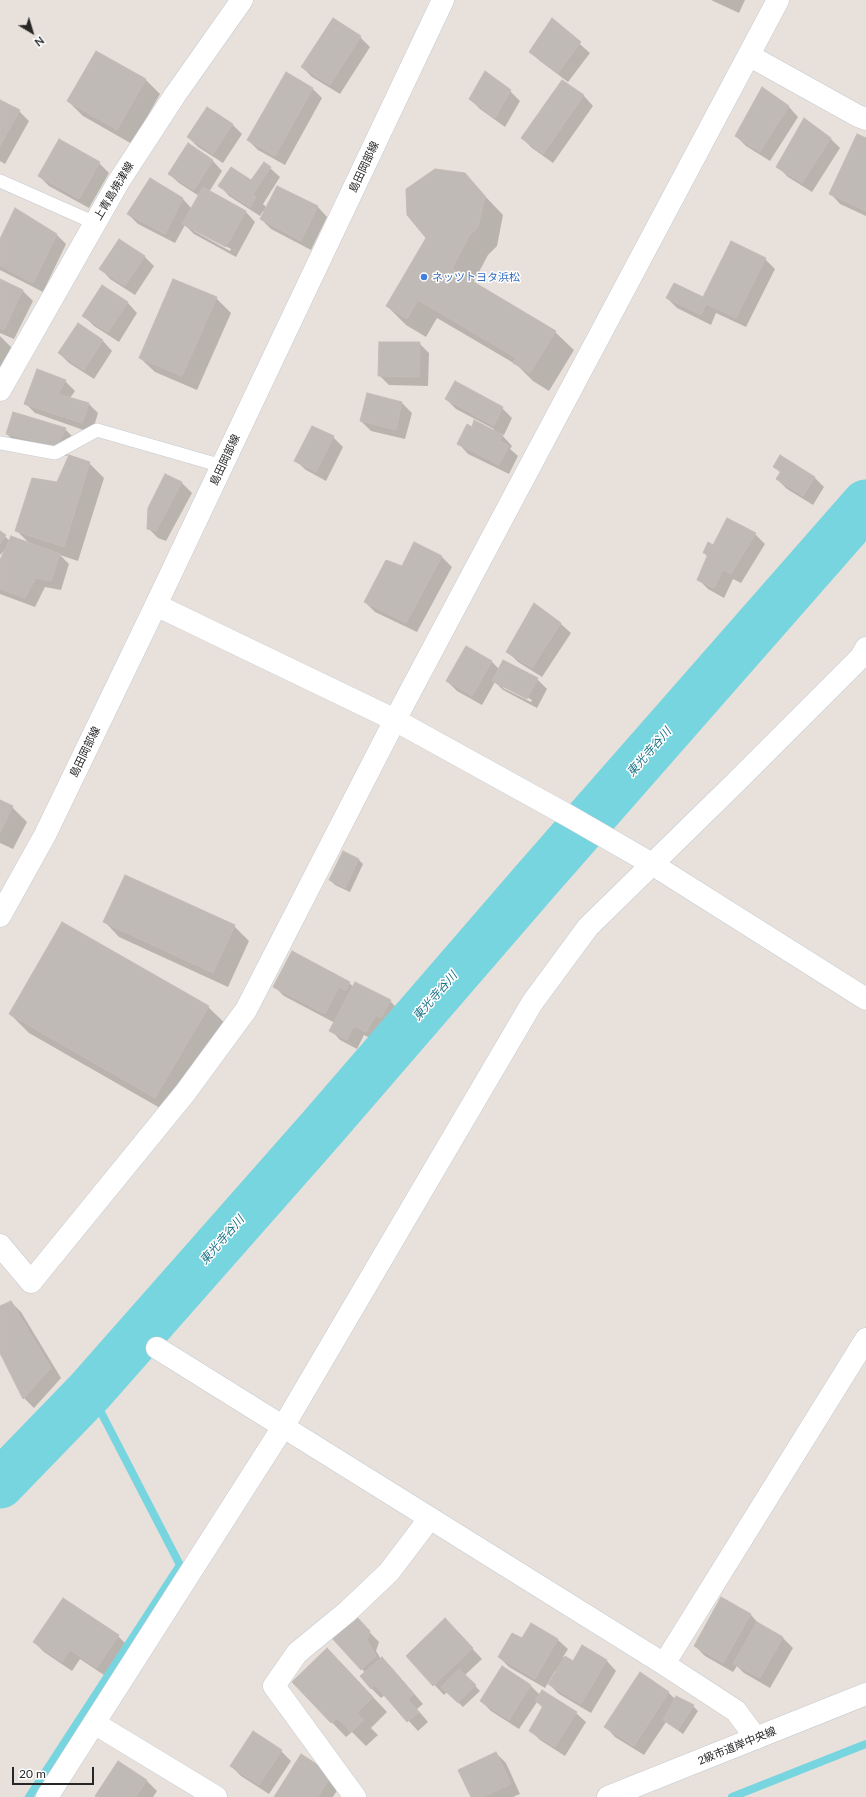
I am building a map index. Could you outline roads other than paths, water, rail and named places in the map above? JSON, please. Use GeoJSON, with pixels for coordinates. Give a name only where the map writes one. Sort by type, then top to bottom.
{"type":"FeatureCollection","features":[{"type":"Feature","properties":{"kind":"street","name":"上青島焼津線"},"geometry":{"type":"LineString","coordinates":[[0,390],[119,181],[175,95],[242,0]]}},
{"type":"Feature","properties":{"kind":"street","name":"島田岡部線"},"geometry":{"type":"LineString","coordinates":[[0,916],[45,835],[156,605],[443,0]]}},
{"type":"Feature","properties":{"kind":"street"},"geometry":{"type":"LineString","coordinates":[[0,1245],[31,1282],[185,1092],[246,1010],[395,720],[750,56],[778,0]]}},
{"type":"Feature","properties":{"kind":"street"},"geometry":{"type":"LineString","coordinates":[[750,56],[866,119]]}},
{"type":"Feature","properties":{"kind":"street"},"geometry":{"type":"LineString","coordinates":[[156,605],[395,720],[567,815],[652,864],[866,999]]}},
{"type":"Feature","properties":{"kind":"street"},"geometry":{"type":"LineString","coordinates":[[47,1797],[283,1427],[532,1003],[588,927],[772,747],[861,657],[866,648]]}},
{"type":"Feature","properties":{"kind":"street"},"geometry":{"type":"LineString","coordinates":[[664,1664],[866,1339]]}},
{"type":"Feature","properties":{"kind":"street"},"geometry":{"type":"LineString","coordinates":[[157,1348],[664,1664],[736,1711],[756,1738]]}},
{"type":"Feature","properties":{"kind":"street"},"geometry":{"type":"LineString","coordinates":[[355,1797],[274,1686],[297,1653],[348,1611],[389,1572],[430,1518]]}},
{"type":"Feature","properties":{"kind":"street","name":"2級市道岸中央線"},"geometry":{"type":"LineString","coordinates":[[608,1797],[866,1694]]}},
{"type":"Feature","properties":{"kind":"street"},"geometry":{"type":"LineString","coordinates":[[94,1723],[216,1797]]}},
{"type":"Feature","properties":{"kind":"lane"},"geometry":{"type":"LineString","coordinates":[[0,180],[95,223]]}},
{"type":"Feature","properties":{"kind":"lane"},"geometry":{"type":"LineString","coordinates":[[0,443],[55,453],[97,430],[222,466]]}},
{"type":"Feature","properties":{"kind":"waterway","name":"東光寺谷川"},"geometry":{"type":"LineString","coordinates":[[0,1484],[90,1391],[321,1129],[537,879],[866,504]]}},
{"type":"Feature","properties":{"kind":"waterway"},"geometry":{"type":"LineString","coordinates":[[29,1797],[180,1565],[90,1391]]}},
{"type":"Feature","properties":{"kind":"waterway"},"geometry":{"type":"LineString","coordinates":[[732,1797],[866,1744]]}},
{"type":"Feature","properties":{"kind":"place","name":"ネッツトヨタ浜松"},"geometry":{"type":"Point","coordinates":[424,277]}}]}
